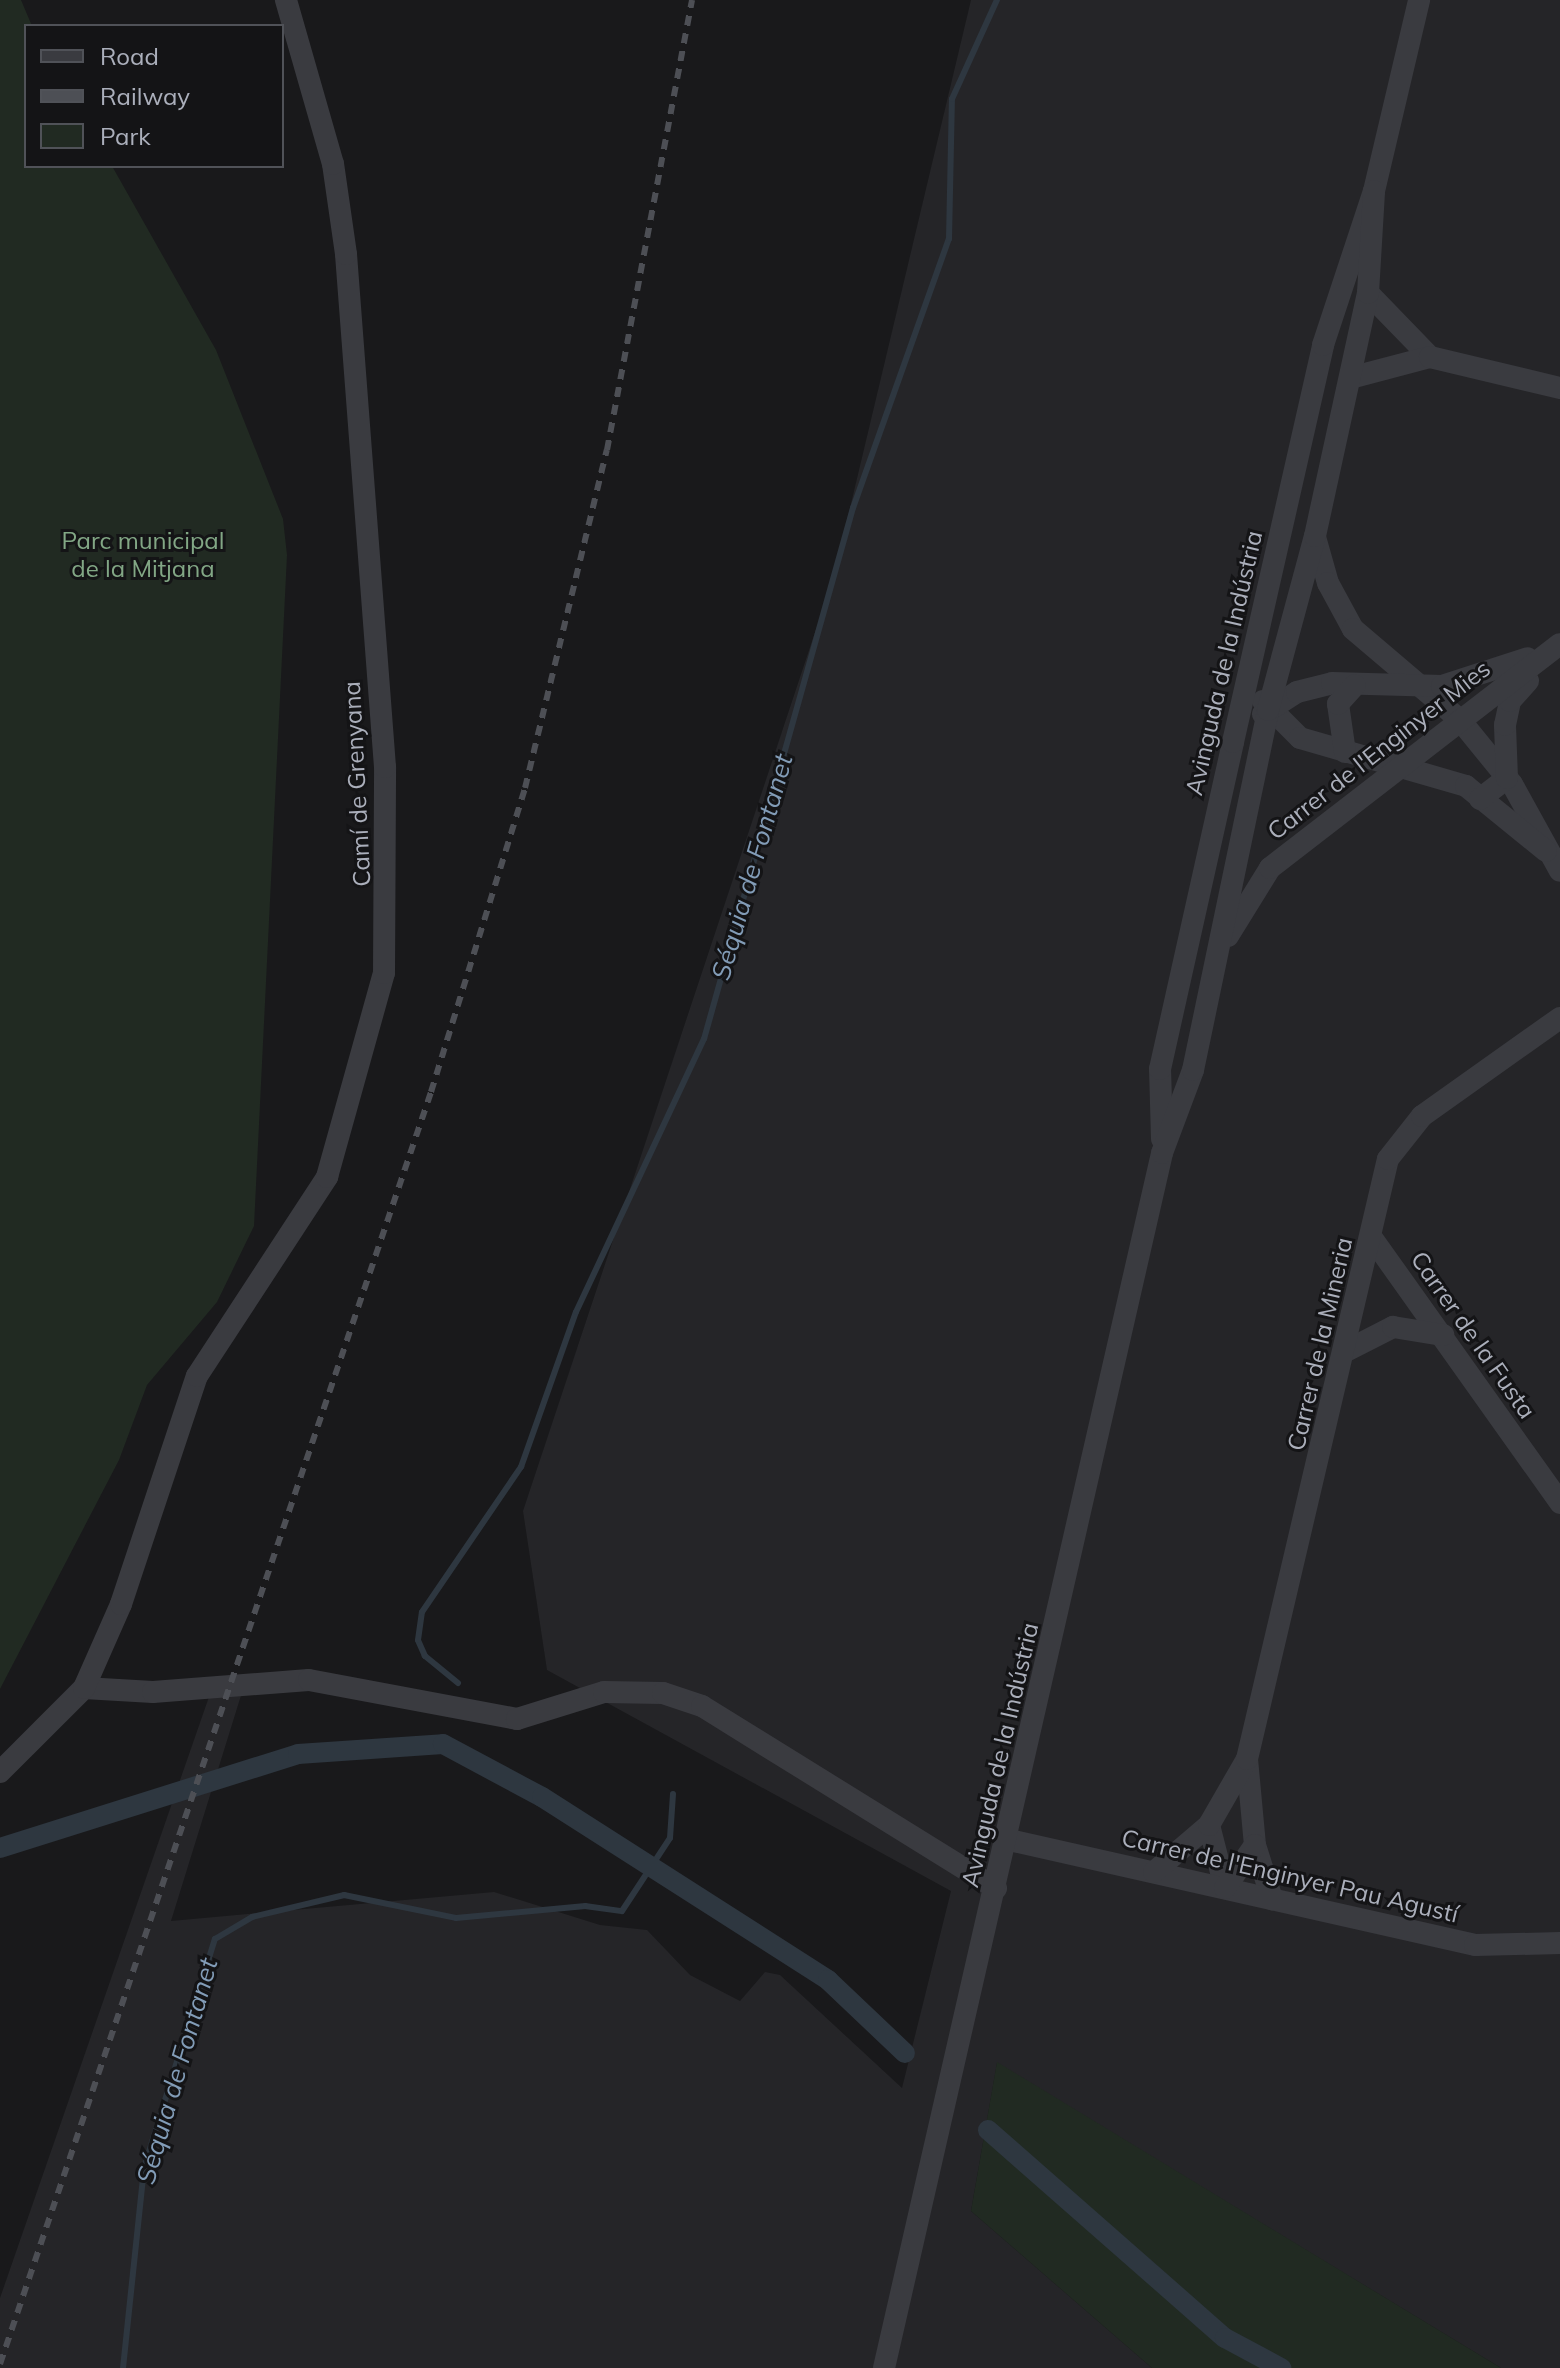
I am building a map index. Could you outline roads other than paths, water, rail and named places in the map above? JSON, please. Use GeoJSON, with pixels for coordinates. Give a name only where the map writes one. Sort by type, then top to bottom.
{"type":"FeatureCollection","features":[{"type":"Feature","properties":{"kind":"street","name":"Camí de Grenyana"},"geometry":{"type":"LineString","coordinates":[[84,1688],[121,1604],[148,1518],[216,1339],[315,1203],[327,1177],[389,939],[385,767],[346,254],[333,164],[286,0]]}},
{"type":"Feature","properties":{"kind":"street","name":"Avinguda de la Indústria"},"geometry":{"type":"LineString","coordinates":[[1162,1153],[1160,1069],[1323,345],[1374,191],[1419,0]]}},
{"type":"Feature","properties":{"kind":"street","name":"Avinguda de la Indústria"},"geometry":{"type":"LineString","coordinates":[[884,2368],[1009,1840],[1162,1153],[1193,1070],[1268,710],[1315,536],[1368,293],[1374,191]]}},
{"type":"Feature","properties":{"kind":"street"},"geometry":{"type":"LineString","coordinates":[[1368,293],[1430,357]]}},
{"type":"Feature","properties":{"kind":"street"},"geometry":{"type":"LineString","coordinates":[[1350,378],[1430,357],[1560,388]]}},
{"type":"Feature","properties":{"kind":"street"},"geometry":{"type":"LineString","coordinates":[[1315,536],[1328,583],[1353,629],[1427,687],[1460,720],[1507,778],[1560,871]]}},
{"type":"Feature","properties":{"kind":"street"},"geometry":{"type":"LineString","coordinates":[[1480,799],[1507,778],[1510,701],[1560,644]]}},
{"type":"Feature","properties":{"kind":"street","name":"Carrer de l'Enginyer Mies"},"geometry":{"type":"LineString","coordinates":[[1233,742],[1268,710],[1297,692],[1355,685],[1427,687],[1480,679],[1560,644]]}},
{"type":"Feature","properties":{"kind":"street","name":"Carrer de l'Enginyer Mies"},"geometry":{"type":"LineString","coordinates":[[1219,951],[1270,868],[1399,763],[1560,644]]}},
{"type":"Feature","properties":{"kind":"street"},"geometry":{"type":"LineString","coordinates":[[1249,670],[1268,710],[1300,738],[1345,752],[1441,774],[1480,799],[1547,851]]}},
{"type":"Feature","properties":{"kind":"street","name":"Carrer de l'Enginyer Mies"},"geometry":{"type":"LineString","coordinates":[[1345,752],[1338,704],[1355,685]]}},
{"type":"Feature","properties":{"kind":"street","name":"Carrer de la Mineria"},"geometry":{"type":"LineString","coordinates":[[1154,1872],[1209,1825],[1247,1759],[1346,1351],[1388,1159],[1402,1135],[1560,1018]]}},
{"type":"Feature","properties":{"kind":"street","name":"Carrer de la Fusta"},"geometry":{"type":"LineString","coordinates":[[1372,1238],[1560,1503]]}},
{"type":"Feature","properties":{"kind":"street"},"geometry":{"type":"LineString","coordinates":[[1346,1351],[1393,1327],[1443,1335]]}},
{"type":"Feature","properties":{"kind":"street"},"geometry":{"type":"LineString","coordinates":[[0,1772],[84,1688],[153,1692],[309,1680],[517,1719],[604,1692],[663,1693],[702,1706],[996,1888]]}},
{"type":"Feature","properties":{"kind":"street","name":"Carrer de la Mineria"},"geometry":{"type":"LineString","coordinates":[[1247,1759],[1255,1845],[1272,1899]]}},
{"type":"Feature","properties":{"kind":"street"},"geometry":{"type":"LineString","coordinates":[[1209,1825],[1225,1888]]}},
{"type":"Feature","properties":{"kind":"street","name":"Carrer de l'Enginyer Pau Agustí"},"geometry":{"type":"LineString","coordinates":[[1009,1840],[1475,1945],[1560,1943]]}},
{"type":"Feature","properties":{"kind":"street"},"geometry":{"type":"LineString","coordinates":[[1225,1888],[1255,1845]]}},
{"type":"Feature","properties":{"kind":"waterway","name":"Séquia de Fontanet"},"geometry":{"type":"LineString","coordinates":[[458,1683],[425,1656],[418,1640],[422,1612],[521,1467],[576,1312],[704,1039],[853,508],[949,239],[952,99],[997,0]]}},
{"type":"Feature","properties":{"kind":"waterway"},"geometry":{"type":"LineString","coordinates":[[0,1848],[298,1754],[443,1744],[542,1797],[828,1980],[905,2053]]}},
{"type":"Feature","properties":{"kind":"waterway","name":"Séquia de Fontanet"},"geometry":{"type":"LineString","coordinates":[[123,2368],[144,2168],[215,1939],[252,1917],[344,1895],[456,1918],[585,1906],[622,1911],[670,1838],[673,1794]]}},
{"type":"Feature","properties":{"kind":"waterway"},"geometry":{"type":"LineString","coordinates":[[988,2130],[1225,2338],[1281,2368]]}},
{"type":"Feature","properties":{"kind":"railway"},"geometry":{"type":"LineString","coordinates":[[0,2364],[431,1092],[525,788],[607,450],[692,0]]}},
{"type":"Feature","properties":{"kind":"park label","name":"Parc municipal de la Mitjana"},"geometry":{"type":"Point","coordinates":[143,555]}}]}
